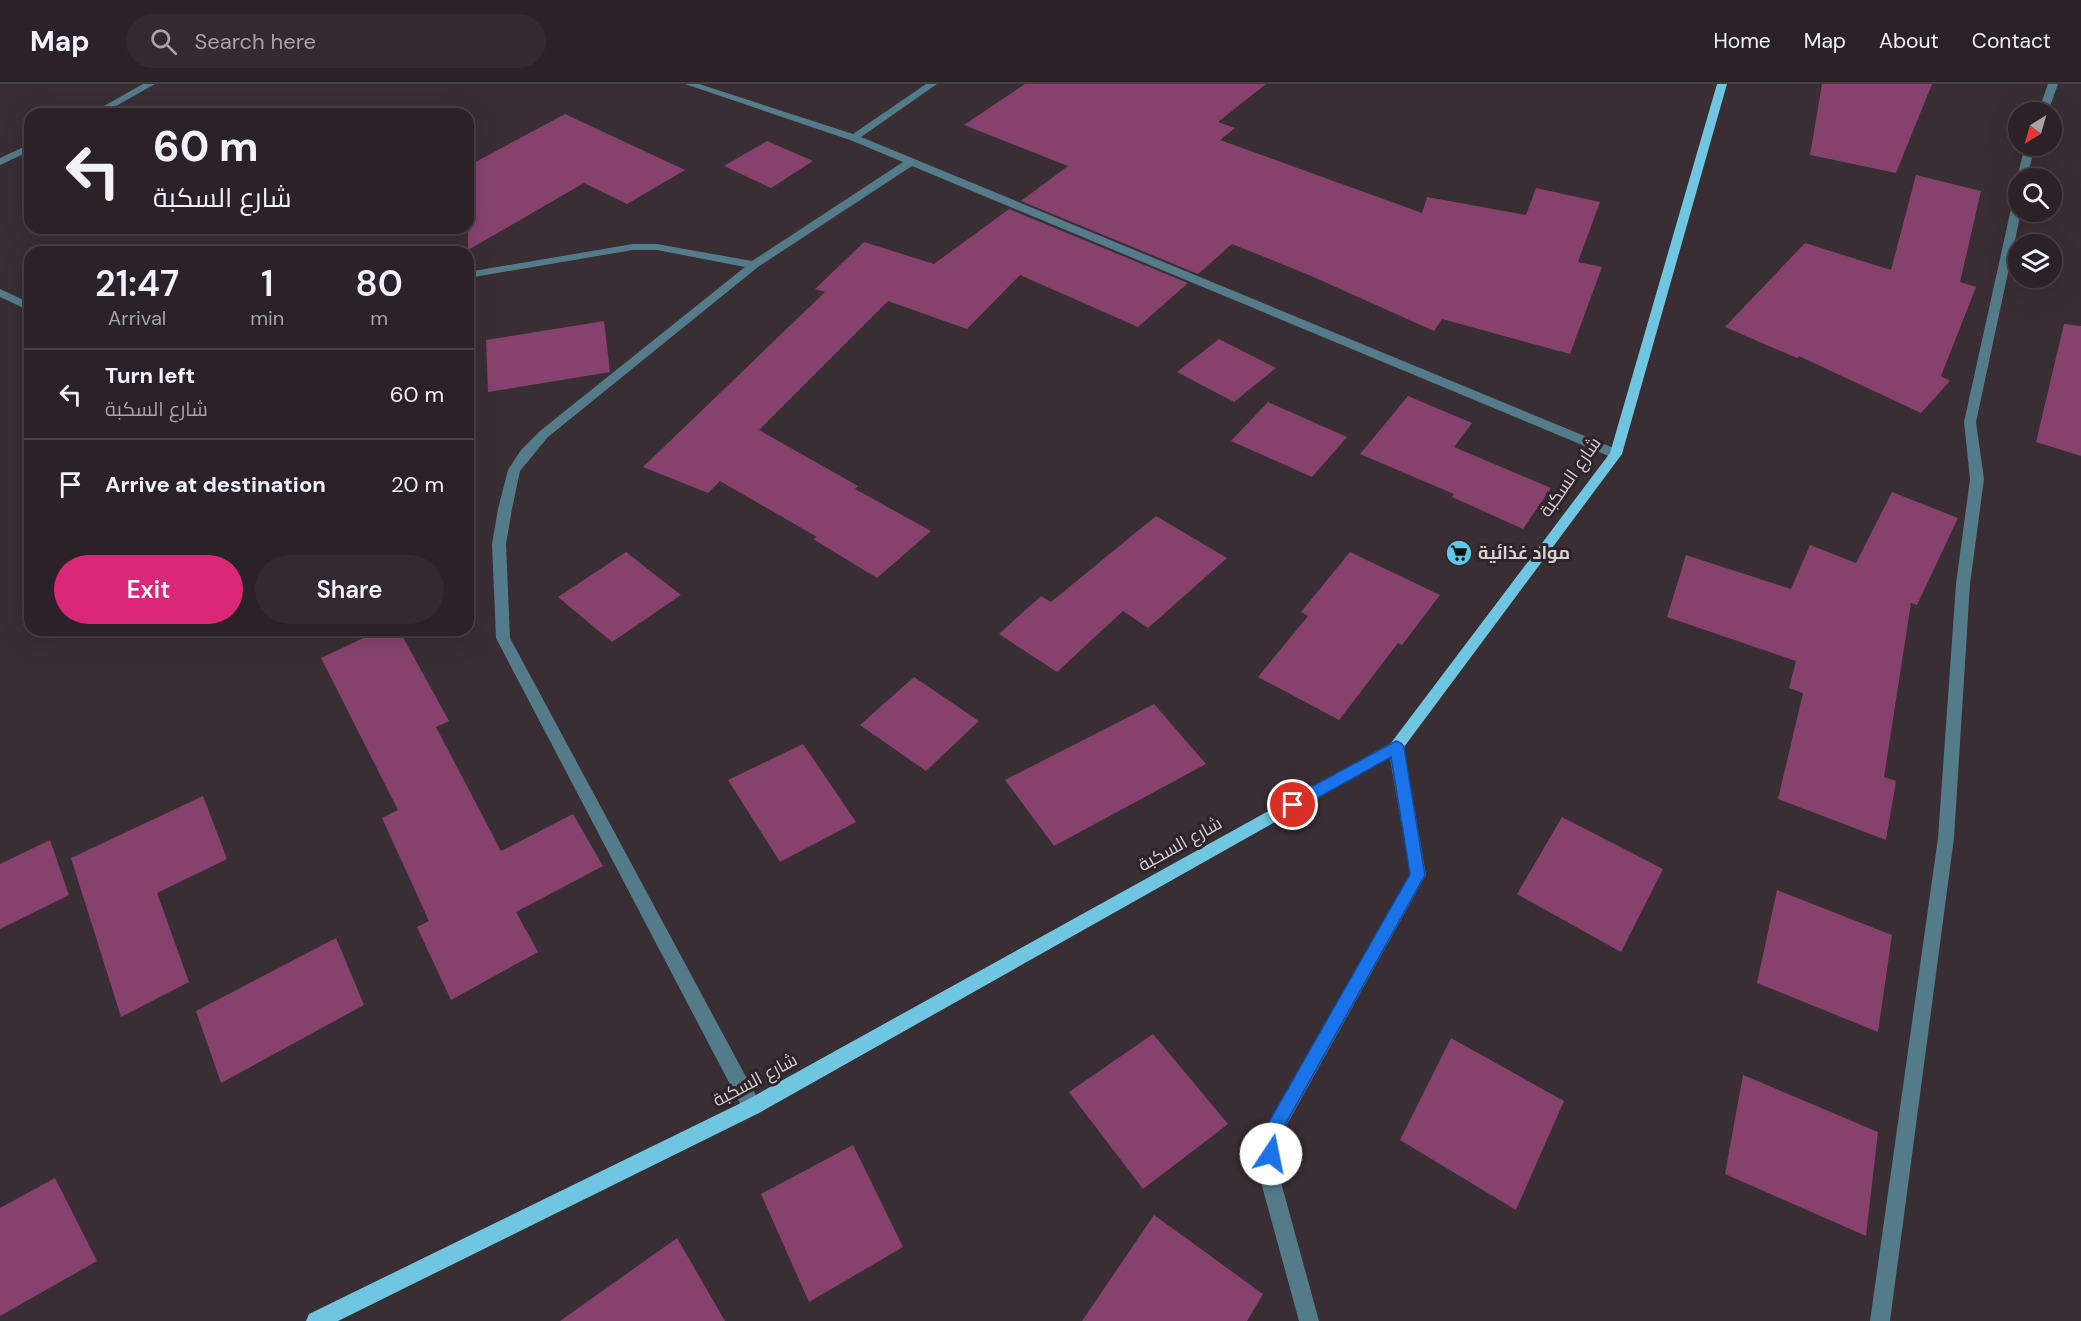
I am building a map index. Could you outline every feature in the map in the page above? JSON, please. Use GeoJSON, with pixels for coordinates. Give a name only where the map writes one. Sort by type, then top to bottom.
{"type":"FeatureCollection","features":[{"type":"Feature","properties":{"kind":"main road","name":"شارع السكبة"},"geometry":{"type":"LineString","coordinates":[[316,1321],[752,1107],[1396,747],[1616,454],[1722,84]]}},
{"type":"Feature","properties":{"kind":"street"},"geometry":{"type":"LineString","coordinates":[[106,108],[150,84]]}},
{"type":"Feature","properties":{"kind":"street"},"geometry":{"type":"LineString","coordinates":[[690,84],[854,138],[1616,454]]}},
{"type":"Feature","properties":{"kind":"street"},"geometry":{"type":"LineString","coordinates":[[854,138],[932,84]]}},
{"type":"Feature","properties":{"kind":"street"},"geometry":{"type":"LineString","coordinates":[[2047,102],[2054,84]]}},
{"type":"Feature","properties":{"kind":"street"},"geometry":{"type":"LineString","coordinates":[[0,162],[24,150]]}},
{"type":"Feature","properties":{"kind":"street"},"geometry":{"type":"LineString","coordinates":[[752,1107],[503,638],[499,544],[514,470],[544,434],[754,265],[910,162]]}},
{"type":"Feature","properties":{"kind":"street"},"geometry":{"type":"LineString","coordinates":[[1880,1321],[1946,838],[1963,584],[1977,479],[1970,422],[2013,222]]}},
{"type":"Feature","properties":{"kind":"street"},"geometry":{"type":"LineString","coordinates":[[474,274],[633,247],[657,247],[754,265]]}},
{"type":"Feature","properties":{"kind":"street"},"geometry":{"type":"LineString","coordinates":[[0,292],[24,305]]}},
{"type":"Feature","properties":{"kind":"street"},"geometry":{"type":"LineString","coordinates":[[1309,1321],[1269,1175],[1272,1133],[1418,875],[1396,747]]}},
{"type":"Feature","properties":{"kind":"building"},"geometry":{"type":"Polygon","coordinates":[[[1025,84],[1266,84],[1218,122],[1235,128],[1220,140],[1422,213],[1427,197],[1526,215],[1536,188],[1600,202],[1578,262],[1602,267],[1570,354],[1442,319],[1434,331],[1309,275],[1232,244],[1198,274],[1021,201],[1068,166],[964,125],[1025,84]]]}},
{"type":"Feature","properties":{"kind":"building"},"geometry":{"type":"Polygon","coordinates":[[[1822,84],[1932,84],[1896,173],[1810,155],[1822,84]]]}},
{"type":"Feature","properties":{"kind":"building"},"geometry":{"type":"Polygon","coordinates":[[[565,114],[685,170],[627,204],[584,183],[474,247],[468,246],[468,234],[474,234],[474,163],[565,114]]]}},
{"type":"Feature","properties":{"kind":"building"},"geometry":{"type":"Polygon","coordinates":[[[767,141],[813,161],[771,188],[724,166],[767,141]]]}},
{"type":"Feature","properties":{"kind":"building"},"geometry":{"type":"Polygon","coordinates":[[[1916,175],[1981,191],[1960,282],[1976,287],[1941,376],[1950,381],[1921,413],[1799,356],[1797,358],[1725,327],[1805,243],[1891,270],[1916,175]]]}},
{"type":"Feature","properties":{"kind":"building"},"geometry":{"type":"Polygon","coordinates":[[[1009,209],[1188,283],[1138,327],[1020,275],[967,329],[888,301],[759,430],[858,486],[855,489],[931,531],[877,578],[813,539],[817,537],[720,481],[708,493],[643,467],[825,292],[815,289],[864,242],[934,264],[1009,209]]]}},
{"type":"Feature","properties":{"kind":"building"},"geometry":{"type":"Polygon","coordinates":[[[604,321],[610,372],[488,392],[486,340],[604,321]]]}},
{"type":"Feature","properties":{"kind":"building"},"geometry":{"type":"Polygon","coordinates":[[[2064,324],[2081,326],[2081,456],[2036,442],[2064,324]]]}},
{"type":"Feature","properties":{"kind":"building"},"geometry":{"type":"Polygon","coordinates":[[[1219,339],[1276,368],[1234,402],[1177,372],[1219,339]]]}},
{"type":"Feature","properties":{"kind":"building"},"geometry":{"type":"Polygon","coordinates":[[[1408,396],[1472,423],[1454,447],[1551,488],[1523,529],[1452,497],[1454,494],[1360,454],[1408,396]]]}},
{"type":"Feature","properties":{"kind":"building"},"geometry":{"type":"Polygon","coordinates":[[[1268,402],[1347,437],[1312,477],[1231,441],[1268,402]]]}},
{"type":"Feature","properties":{"kind":"building"},"geometry":{"type":"Polygon","coordinates":[[[1892,492],[1958,518],[1917,605],[1911,603],[1884,777],[1896,781],[1886,840],[1778,799],[1803,693],[1789,688],[1796,661],[1667,617],[1686,555],[1791,589],[1810,545],[1856,563],[1892,492]]]}},
{"type":"Feature","properties":{"kind":"building"},"geometry":{"type":"Polygon","coordinates":[[[1156,516],[1227,558],[1148,628],[1123,611],[1057,672],[999,634],[1041,596],[1051,602],[1156,516]]]}},
{"type":"Feature","properties":{"kind":"building"},"geometry":{"type":"Polygon","coordinates":[[[626,552],[681,595],[612,642],[558,597],[626,552]]]}},
{"type":"Feature","properties":{"kind":"building"},"geometry":{"type":"Polygon","coordinates":[[[1350,552],[1440,595],[1402,645],[1398,643],[1339,720],[1258,677],[1308,616],[1301,612],[1350,552]]]}},
{"type":"Feature","properties":{"kind":"building"},"geometry":{"type":"Polygon","coordinates":[[[367,636],[402,636],[449,721],[436,727],[501,851],[573,814],[603,866],[516,912],[538,952],[451,1000],[417,927],[429,921],[382,818],[398,810],[321,658],[367,636]]]}},
{"type":"Feature","properties":{"kind":"building"},"geometry":{"type":"Polygon","coordinates":[[[914,677],[979,721],[926,771],[860,725],[914,677]]]}},
{"type":"Feature","properties":{"kind":"building"},"geometry":{"type":"Polygon","coordinates":[[[1154,704],[1206,764],[1054,846],[1005,780],[1154,704]]]}},
{"type":"Feature","properties":{"kind":"building"},"geometry":{"type":"Polygon","coordinates":[[[803,744],[856,822],[780,862],[728,780],[803,744]]]}},
{"type":"Feature","properties":{"kind":"building"},"geometry":{"type":"Polygon","coordinates":[[[203,796],[227,859],[157,893],[189,982],[121,1017],[71,858],[203,796]]]}},
{"type":"Feature","properties":{"kind":"building"},"geometry":{"type":"Polygon","coordinates":[[[1562,817],[1663,869],[1621,952],[1517,894],[1562,817]]]}},
{"type":"Feature","properties":{"kind":"building"},"geometry":{"type":"Polygon","coordinates":[[[50,840],[69,895],[0,929],[0,864],[50,840]]]}},
{"type":"Feature","properties":{"kind":"building"},"geometry":{"type":"Polygon","coordinates":[[[1777,890],[1892,935],[1878,1032],[1757,983],[1777,890]]]}},
{"type":"Feature","properties":{"kind":"building"},"geometry":{"type":"Polygon","coordinates":[[[336,938],[364,1005],[221,1083],[196,1011],[336,938]]]}},
{"type":"Feature","properties":{"kind":"building"},"geometry":{"type":"Polygon","coordinates":[[[1153,1034],[1228,1124],[1143,1189],[1069,1092],[1153,1034]]]}},
{"type":"Feature","properties":{"kind":"building"},"geometry":{"type":"Polygon","coordinates":[[[1451,1038],[1564,1101],[1516,1210],[1400,1140],[1451,1038]]]}},
{"type":"Feature","properties":{"kind":"building"},"geometry":{"type":"Polygon","coordinates":[[[1743,1075],[1878,1132],[1866,1236],[1725,1174],[1743,1075]]]}},
{"type":"Feature","properties":{"kind":"building"},"geometry":{"type":"Polygon","coordinates":[[[853,1145],[903,1247],[809,1302],[761,1194],[853,1145]]]}},
{"type":"Feature","properties":{"kind":"building"},"geometry":{"type":"Polygon","coordinates":[[[55,1178],[97,1261],[0,1316],[0,1208],[55,1178]]]}},
{"type":"Feature","properties":{"kind":"building"},"geometry":{"type":"Polygon","coordinates":[[[1154,1215],[1263,1294],[1247,1321],[1082,1321],[1154,1215]]]}},
{"type":"Feature","properties":{"kind":"building"},"geometry":{"type":"Polygon","coordinates":[[[677,1238],[725,1321],[560,1321],[677,1238]]]}},
{"type":"Feature","properties":{"kind":"place","name":"مواد غذائية"},"geometry":{"type":"Point","coordinates":[1459,553]}},
{"type":"Feature","properties":{"kind":"route"},"geometry":{"type":"LineString","coordinates":[[1271,1154],[1272,1133],[1418,875],[1396,747],[1293,805]]}}]}
